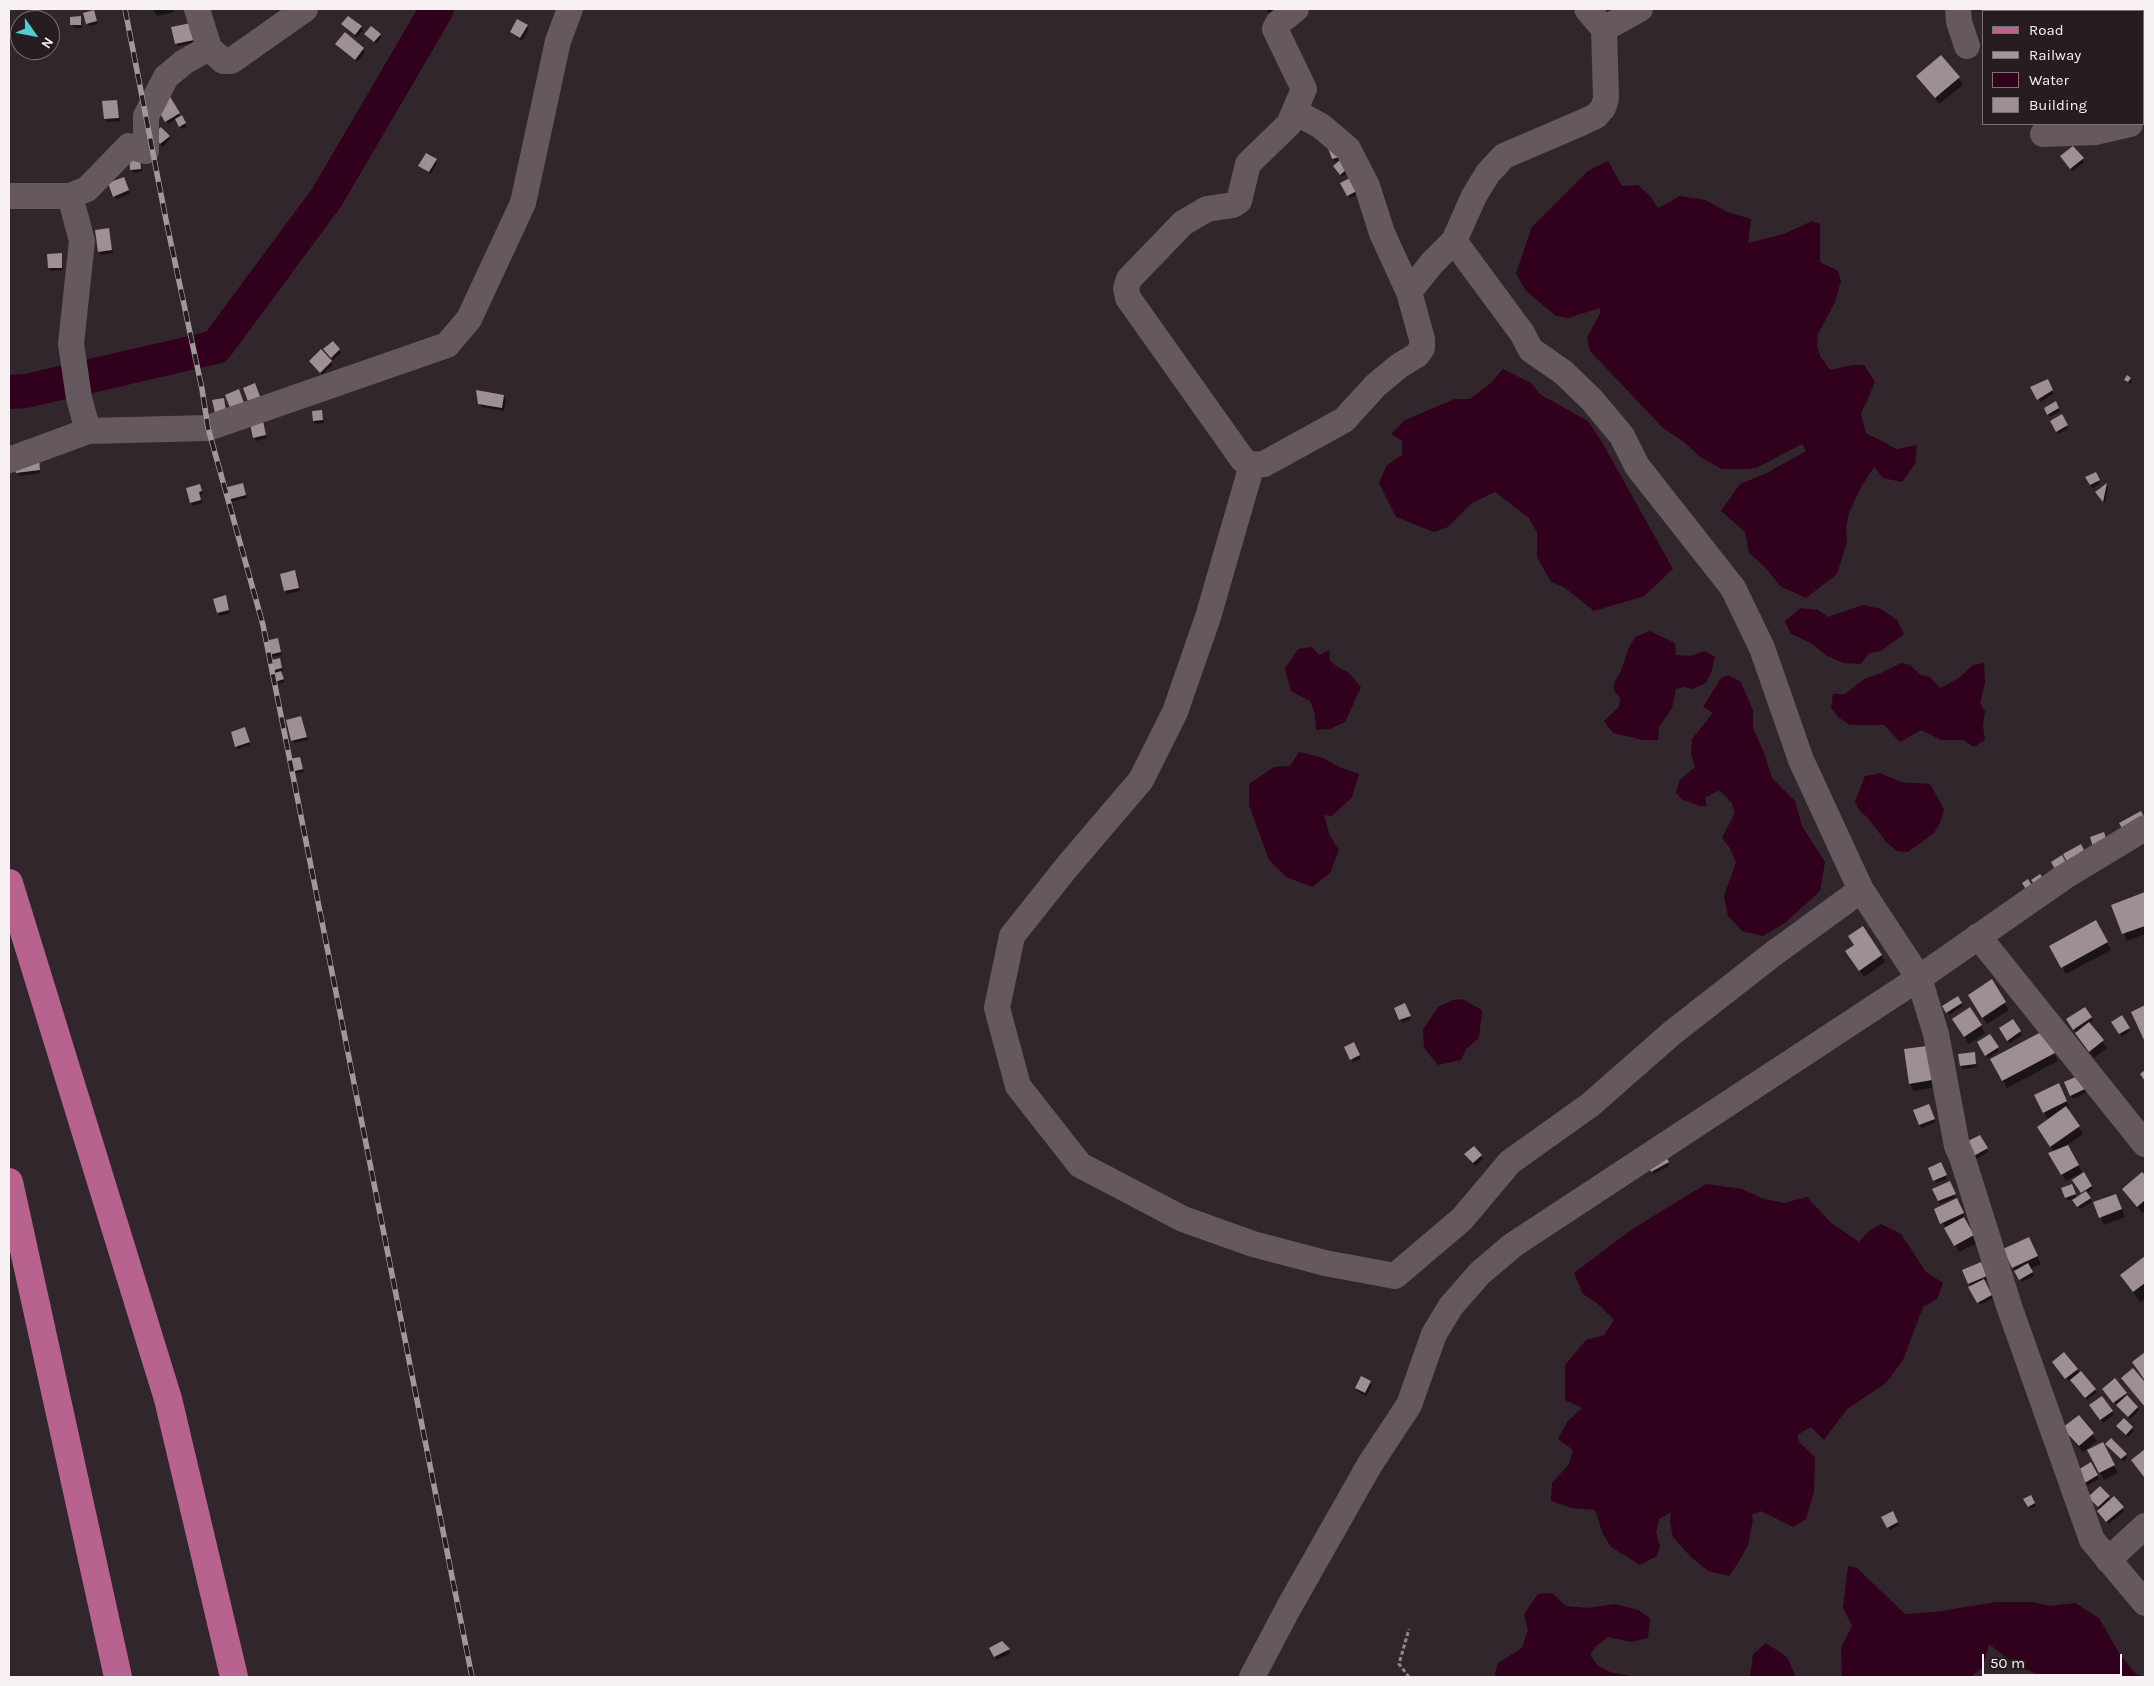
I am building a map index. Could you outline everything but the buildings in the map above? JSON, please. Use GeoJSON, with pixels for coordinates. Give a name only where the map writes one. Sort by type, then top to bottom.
{"type":"FeatureCollection","features":[{"type":"Feature","properties":{"kind":"main road"},"geometry":{"type":"LineString","coordinates":[[9,882],[168,1399],[234,1677]]}},
{"type":"Feature","properties":{"kind":"main road"},"geometry":{"type":"LineString","coordinates":[[9,1182],[118,1677]]}},
{"type":"Feature","properties":{"kind":"street"},"geometry":{"type":"LineString","coordinates":[[197,9],[209,48],[223,60],[230,60],[305,9]]}},
{"type":"Feature","properties":{"kind":"street"},"geometry":{"type":"LineString","coordinates":[[9,460],[88,431],[208,428],[447,344],[469,319],[523,203],[558,40],[570,9]]}},
{"type":"Feature","properties":{"kind":"street"},"geometry":{"type":"LineString","coordinates":[[1295,112],[1321,126],[1348,149],[1367,186],[1382,233],[1409,292],[1422,340],[1422,348],[1417,355],[1376,385],[1344,420],[1264,464],[1252,465],[1243,460],[1237,452],[1128,298],[1126,288],[1129,279],[1183,223],[1207,209],[1233,205],[1239,201],[1248,164],[1289,124],[1304,89],[1275,29],[1278,23],[1296,9]]}},
{"type":"Feature","properties":{"kind":"street"},"geometry":{"type":"LineString","coordinates":[[1409,292],[1432,263],[1454,241],[1474,196],[1488,173],[1504,156],[1596,116],[1603,108],[1606,99],[1604,29],[1587,9]]}},
{"type":"Feature","properties":{"kind":"street"},"geometry":{"type":"LineString","coordinates":[[1604,29],[1640,9]]}},
{"type":"Feature","properties":{"kind":"street"},"geometry":{"type":"LineString","coordinates":[[1958,9],[1959,22],[1967,46]]}},
{"type":"Feature","properties":{"kind":"street"},"geometry":{"type":"LineString","coordinates":[[9,196],[70,196],[87,189],[129,146],[146,151],[146,116],[166,77],[184,62],[209,48]]}},
{"type":"Feature","properties":{"kind":"street"},"geometry":{"type":"LineString","coordinates":[[2043,134],[2095,132],[2126,125]]}},
{"type":"Feature","properties":{"kind":"street"},"geometry":{"type":"LineString","coordinates":[[70,196],[82,241],[71,344],[79,398],[88,431]]}},
{"type":"Feature","properties":{"kind":"street"},"geometry":{"type":"LineString","coordinates":[[1454,241],[1522,333],[1531,350],[1563,372],[1592,400],[1622,436],[1636,466],[1733,588],[1762,648],[1801,760],[1861,890],[1919,978],[1936,1034],[1957,1146],[2009,1306],[2092,1540],[2145,1603]]}},
{"type":"Feature","properties":{"kind":"street"},"geometry":{"type":"LineString","coordinates":[[1252,465],[1208,618],[1174,712],[1141,780],[1066,868],[1012,936],[997,1008],[1018,1086],[1080,1165],[1183,1219],[1253,1244],[1325,1263],[1395,1276],[1462,1219],[1510,1162],[1590,1105],[1672,1033],[1773,954],[1861,890]]}},
{"type":"Feature","properties":{"kind":"street"},"geometry":{"type":"LineString","coordinates":[[1252,1677],[1356,1488],[1409,1405],[1434,1334],[1450,1306],[1480,1272],[1513,1246],[1919,978],[2064,877],[2145,828]]}},
{"type":"Feature","properties":{"kind":"street"},"geometry":{"type":"LineString","coordinates":[[1978,936],[2145,1144]]}},
{"type":"Feature","properties":{"kind":"street"},"geometry":{"type":"LineString","coordinates":[[2108,1560],[2145,1526]]}},
{"type":"Feature","properties":{"kind":"path"},"geometry":{"type":"LineString","coordinates":[[1409,1629],[1399,1664],[1409,1677]]}},
{"type":"Feature","properties":{"kind":"water"},"geometry":{"type":"Polygon","coordinates":[[[1608,161],[1622,186],[1638,185],[1650,196],[1658,208],[1680,196],[1705,200],[1727,212],[1751,219],[1748,243],[1784,234],[1812,221],[1820,224],[1820,262],[1838,271],[1841,281],[1835,302],[1818,334],[1817,346],[1820,356],[1830,370],[1853,365],[1864,365],[1875,382],[1861,414],[1866,433],[1897,449],[1917,445],[1915,464],[1902,482],[1883,478],[1874,467],[1861,487],[1849,513],[1846,529],[1847,542],[1837,574],[1806,598],[1780,586],[1765,567],[1749,553],[1745,532],[1721,511],[1740,484],[1767,473],[1806,451],[1802,444],[1756,468],[1722,469],[1700,457],[1684,442],[1663,428],[1590,351],[1587,338],[1600,313],[1600,308],[1568,318],[1556,316],[1525,290],[1516,273],[1532,227],[1588,171],[1608,161]]]}},
{"type":"Feature","properties":{"kind":"water"},"geometry":{"type":"Polygon","coordinates":[[[1503,369],[1531,383],[1541,395],[1588,421],[1603,444],[1673,569],[1644,596],[1594,611],[1564,587],[1551,582],[1537,557],[1537,532],[1529,518],[1495,492],[1472,503],[1448,527],[1434,532],[1396,517],[1379,483],[1387,465],[1402,455],[1402,441],[1391,434],[1405,420],[1455,399],[1470,399],[1492,382],[1503,369]]]}},
{"type":"Feature","properties":{"kind":"water"},"geometry":{"type":"Polygon","coordinates":[[[1863,605],[1881,609],[1897,620],[1904,634],[1881,651],[1869,653],[1861,664],[1844,663],[1827,656],[1811,643],[1791,634],[1785,621],[1801,608],[1818,610],[1828,617],[1863,605]]]}},
{"type":"Feature","properties":{"kind":"water"},"geometry":{"type":"Polygon","coordinates":[[[1650,631],[1675,643],[1676,655],[1690,656],[1705,651],[1715,657],[1706,683],[1692,689],[1684,687],[1676,689],[1672,708],[1659,727],[1658,740],[1643,740],[1613,733],[1604,721],[1619,707],[1620,698],[1614,691],[1614,683],[1621,671],[1628,650],[1635,637],[1650,631]]]}},
{"type":"Feature","properties":{"kind":"water"},"geometry":{"type":"Polygon","coordinates":[[[1312,647],[1319,655],[1329,650],[1330,661],[1348,672],[1361,687],[1345,722],[1330,729],[1316,730],[1315,714],[1310,701],[1291,691],[1285,669],[1298,649],[1312,647]]]}},
{"type":"Feature","properties":{"kind":"water"},"geometry":{"type":"Polygon","coordinates":[[[1901,663],[1910,665],[1921,675],[1930,677],[1940,688],[1959,678],[1973,665],[1984,663],[1985,683],[1980,703],[1985,711],[1983,726],[1985,740],[1974,747],[1963,740],[1941,740],[1921,730],[1900,742],[1884,725],[1850,725],[1838,717],[1831,708],[1833,694],[1845,694],[1864,679],[1901,663]]]}},
{"type":"Feature","properties":{"kind":"water"},"geometry":{"type":"Polygon","coordinates":[[[1728,675],[1741,682],[1753,711],[1753,728],[1772,778],[1795,801],[1802,826],[1825,862],[1820,891],[1785,923],[1763,936],[1742,931],[1728,916],[1724,896],[1736,863],[1730,848],[1722,838],[1735,813],[1732,803],[1719,790],[1705,798],[1707,806],[1700,806],[1683,800],[1676,793],[1680,780],[1695,767],[1691,753],[1692,739],[1713,713],[1703,707],[1721,678],[1728,675]]]}},
{"type":"Feature","properties":{"kind":"water"},"geometry":{"type":"Polygon","coordinates":[[[1299,752],[1323,758],[1339,767],[1359,774],[1352,797],[1332,816],[1324,815],[1330,836],[1339,850],[1330,873],[1312,887],[1286,877],[1269,860],[1249,805],[1249,784],[1274,767],[1290,766],[1299,752]]]}},
{"type":"Feature","properties":{"kind":"water"},"geometry":{"type":"Polygon","coordinates":[[[1880,773],[1901,782],[1930,784],[1944,809],[1940,823],[1934,833],[1908,852],[1897,851],[1887,843],[1868,818],[1860,811],[1855,802],[1865,776],[1880,773]]]}},
{"type":"Feature","properties":{"kind":"water"},"geometry":{"type":"Polygon","coordinates":[[[1462,999],[1482,1010],[1479,1038],[1466,1049],[1461,1060],[1438,1065],[1424,1048],[1423,1030],[1438,1007],[1453,1000],[1462,999]]]}},
{"type":"Feature","properties":{"kind":"water"},"geometry":{"type":"Polygon","coordinates":[[[1706,1184],[1742,1189],[1764,1199],[1784,1203],[1807,1197],[1830,1222],[1859,1242],[1869,1231],[1881,1224],[1901,1234],[1926,1272],[1943,1283],[1937,1299],[1923,1307],[1903,1360],[1886,1383],[1847,1409],[1824,1440],[1811,1427],[1797,1435],[1800,1443],[1815,1457],[1814,1491],[1806,1519],[1793,1527],[1761,1511],[1751,1515],[1753,1519],[1748,1545],[1729,1576],[1708,1571],[1691,1557],[1673,1537],[1670,1522],[1671,1512],[1659,1519],[1656,1532],[1660,1546],[1657,1556],[1640,1565],[1611,1547],[1603,1534],[1595,1510],[1572,1508],[1551,1501],[1552,1483],[1569,1464],[1573,1450],[1558,1439],[1567,1422],[1582,1408],[1565,1400],[1565,1365],[1586,1340],[1604,1335],[1614,1320],[1597,1303],[1583,1294],[1574,1273],[1631,1230],[1706,1184]]]}},
{"type":"Feature","properties":{"kind":"water"},"geometry":{"type":"Polygon","coordinates":[[[1848,1566],[1857,1568],[1905,1614],[1935,1612],[1996,1602],[2032,1602],[2049,1606],[2075,1603],[2099,1618],[2119,1653],[2136,1674],[2145,1677],[2044,1677],[2016,1665],[1989,1644],[1983,1667],[1971,1677],[1842,1677],[1841,1648],[1852,1626],[1843,1608],[1848,1566]]]}},
{"type":"Feature","properties":{"kind":"water"},"geometry":{"type":"Polygon","coordinates":[[[1552,1593],[1566,1606],[1588,1608],[1615,1604],[1638,1610],[1650,1618],[1648,1638],[1631,1642],[1608,1637],[1596,1646],[1590,1655],[1597,1665],[1610,1672],[1636,1677],[1496,1677],[1495,1673],[1498,1663],[1522,1648],[1528,1630],[1524,1614],[1538,1594],[1552,1593]]]}},
{"type":"Feature","properties":{"kind":"water"},"geometry":{"type":"Polygon","coordinates":[[[1766,1643],[1787,1657],[1796,1677],[1750,1677],[1753,1654],[1766,1643]]]}},
{"type":"Feature","properties":{"kind":"waterway"},"geometry":{"type":"LineString","coordinates":[[9,392],[26,391],[216,347],[327,197],[437,9]]}},
{"type":"Feature","properties":{"kind":"railway"},"geometry":{"type":"LineString","coordinates":[[125,9],[166,220],[202,389],[208,428],[263,625],[472,1677]]}}]}
